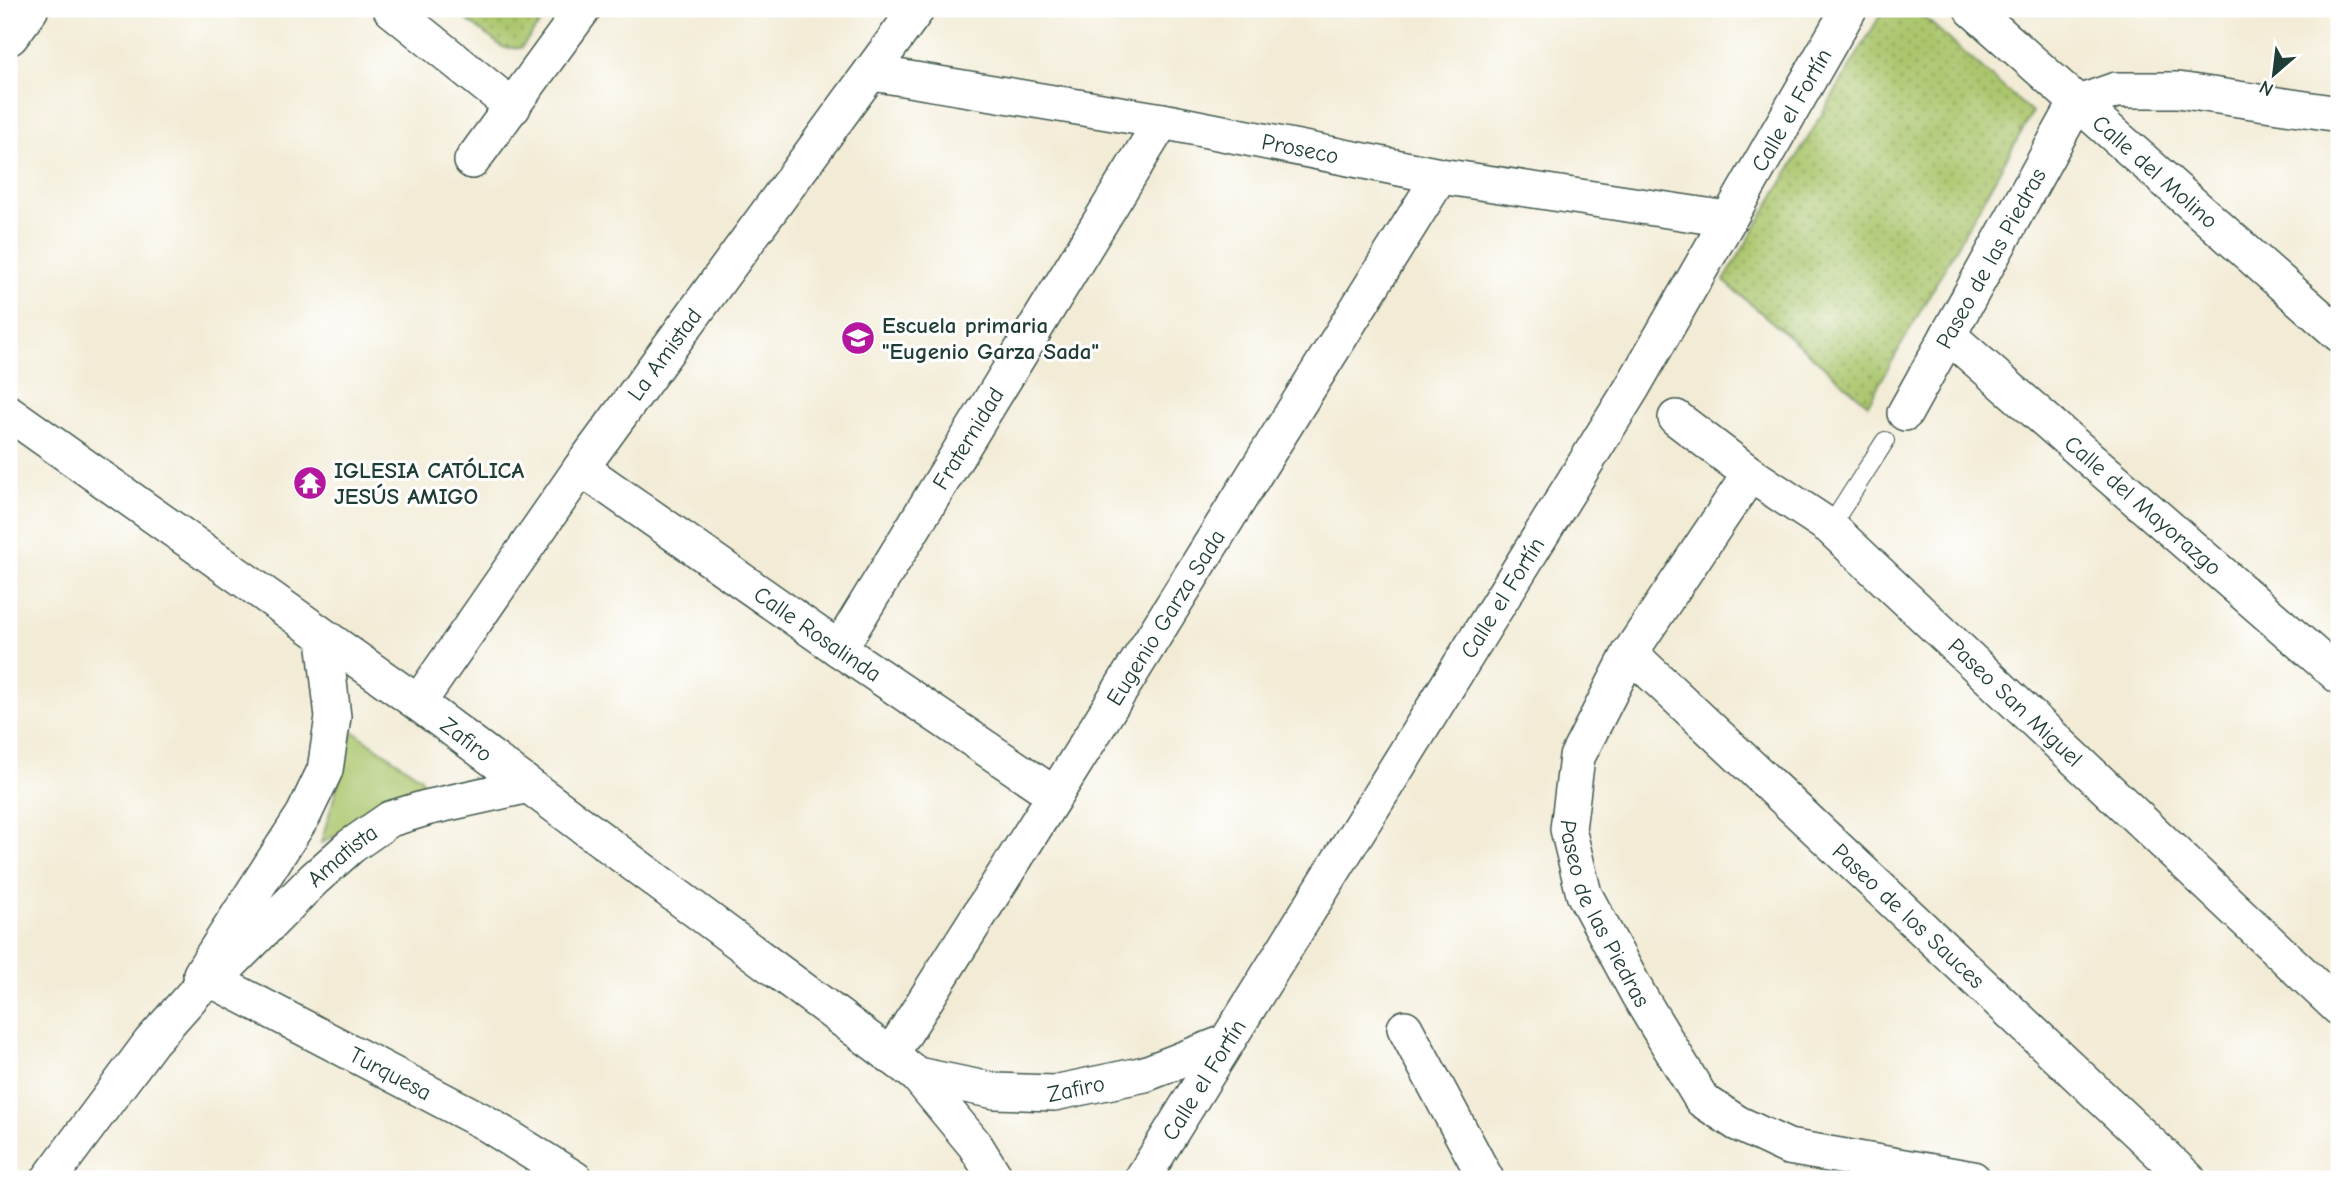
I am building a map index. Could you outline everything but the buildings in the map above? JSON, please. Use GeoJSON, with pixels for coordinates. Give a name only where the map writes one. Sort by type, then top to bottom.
{"type":"FeatureCollection","features":[{"type":"Feature","properties":{"kind":"street"},"geometry":{"type":"LineString","coordinates":[[9,36],[29,9]]}},
{"type":"Feature","properties":{"kind":"street"},"geometry":{"type":"LineString","coordinates":[[391,9],[513,107]]}},
{"type":"Feature","properties":{"kind":"street"},"geometry":{"type":"LineString","coordinates":[[472,161],[583,9]]}},
{"type":"Feature","properties":{"kind":"street","name":"La Amistad"},"geometry":{"type":"LineString","coordinates":[[418,704],[581,468],[873,73],[917,9]]}},
{"type":"Feature","properties":{"kind":"street","name":"Calle el Fortín"},"geometry":{"type":"LineString","coordinates":[[1142,1179],[1632,388],[1849,9]]}},
{"type":"Feature","properties":{"kind":"street","name":"Calle del Molino"},"geometry":{"type":"LineString","coordinates":[[1972,9],[2076,104],[2339,334]]}},
{"type":"Feature","properties":{"kind":"street","name":"Proseco"},"geometry":{"type":"LineString","coordinates":[[873,73],[1162,121],[1440,176],[1727,219]]}},
{"type":"Feature","properties":{"kind":"street"},"geometry":{"type":"LineString","coordinates":[[2076,104],[2116,90],[2178,90],[2339,114]]}},
{"type":"Feature","properties":{"kind":"street","name":"Paseo de las Piedras"},"geometry":{"type":"LineString","coordinates":[[1905,413],[2076,104]]}},
{"type":"Feature","properties":{"kind":"street","name":"Fraternidad"},"geometry":{"type":"LineString","coordinates":[[839,649],[1162,121]]}},
{"type":"Feature","properties":{"kind":"street","name":"Eugenio Garza Sada"},"geometry":{"type":"LineString","coordinates":[[904,1066],[1055,795],[1440,176]]}},
{"type":"Feature","properties":{"kind":"street","name":"Calle del Mayorazgo"},"geometry":{"type":"LineString","coordinates":[[1948,335],[2339,676]]}},
{"type":"Feature","properties":{"kind":"street","name":"Zafiro"},"geometry":{"type":"LineString","coordinates":[[9,413],[418,704],[904,1066],[975,1145],[996,1179]]}},
{"type":"Feature","properties":{"kind":"street","name":"Paseo San Miguel"},"geometry":{"type":"LineString","coordinates":[[1676,418],[1750,474],[1830,527],[2339,1008]]}},
{"type":"Feature","properties":{"kind":"street","name":"Calle Rosalinda"},"geometry":{"type":"LineString","coordinates":[[581,468],[839,649],[1055,795]]}},
{"type":"Feature","properties":{"kind":"street","name":"Paseo de las Piedras"},"geometry":{"type":"LineString","coordinates":[[1750,474],[1630,653],[1577,757],[1568,829],[1584,894],[1638,994],[1702,1100],[1737,1123],[1788,1147],[1973,1179]]}},
{"type":"Feature","properties":{"kind":"street","name":"Amatista"},"geometry":{"type":"LineString","coordinates":[[204,981],[304,814],[325,770],[333,717],[324,638]]}},
{"type":"Feature","properties":{"kind":"street","name":"Paseo de los Sauces"},"geometry":{"type":"LineString","coordinates":[[1630,653],[2188,1179]]}},
{"type":"Feature","properties":{"kind":"street","name":"Amatista"},"geometry":{"type":"LineString","coordinates":[[49,1179],[151,1042],[204,981],[351,846],[390,819],[426,808],[525,786]]}},
{"type":"Feature","properties":{"kind":"street","name":"Turquesa"},"geometry":{"type":"LineString","coordinates":[[204,981],[484,1122],[575,1179]]}},
{"type":"Feature","properties":{"kind":"street"},"geometry":{"type":"LineString","coordinates":[[1405,1028],[1486,1179]]}},
{"type":"Feature","properties":{"kind":"street","name":"Zafiro"},"geometry":{"type":"LineString","coordinates":[[904,1066],[995,1091],[1054,1093],[1145,1074],[1227,1042]]}},
{"type":"Feature","properties":{"kind":"lane"},"geometry":{"type":"LineString","coordinates":[[1830,527],[1885,441]]}},
{"type":"Feature","properties":{"kind":"green space"},"geometry":{"type":"Polygon","coordinates":[[[452,9],[551,9],[521,48],[504,48],[452,9]]]}},
{"type":"Feature","properties":{"kind":"green space"},"geometry":{"type":"Polygon","coordinates":[[[1884,9],[1915,9],[2032,113],[1868,404],[1724,281],[1884,9]]]}},
{"type":"Feature","properties":{"kind":"green space"},"geometry":{"type":"Polygon","coordinates":[[[353,731],[421,778],[426,790],[321,843],[353,731]]]}},
{"type":"Feature","properties":{"kind":"place","name":"Escuela primaria \"Eugenio Garza Sada\""},"geometry":{"type":"Point","coordinates":[858,338]}},
{"type":"Feature","properties":{"kind":"place","name":"IGLESIA CATÓLICA JESÚS AMIGO"},"geometry":{"type":"Point","coordinates":[310,483]}}]}
